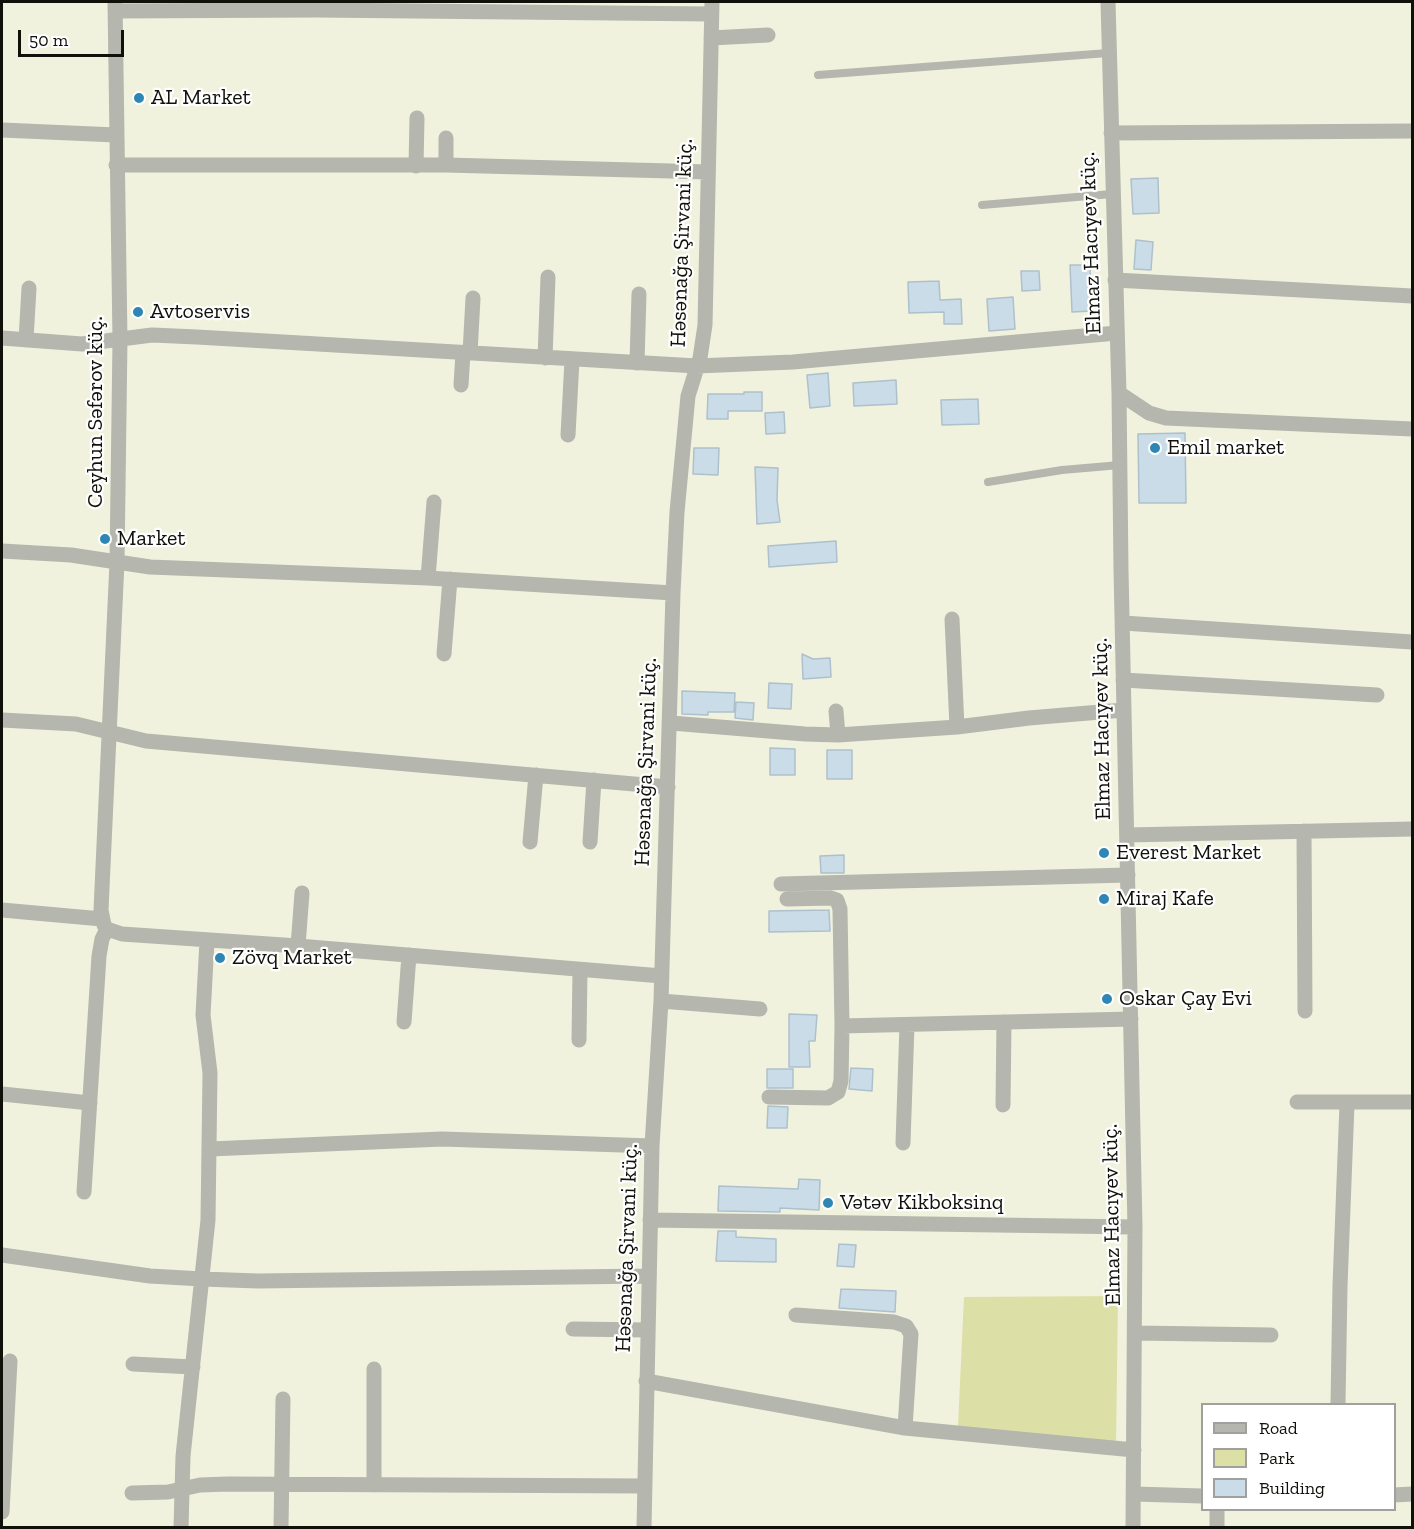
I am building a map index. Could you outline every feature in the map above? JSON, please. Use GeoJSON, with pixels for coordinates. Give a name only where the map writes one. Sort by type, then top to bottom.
{"type":"FeatureCollection","features":[{"type":"Feature","properties":{"kind":"street","name":"Elmaz Hacıyev küç."},"geometry":{"type":"LineString","coordinates":[[1108,2],[1119,393],[1135,1227],[1133,1527]]}},
{"type":"Feature","properties":{"kind":"street"},"geometry":{"type":"LineString","coordinates":[[115,6],[316,10],[712,8]]}},
{"type":"Feature","properties":{"kind":"street","name":"Ceyhun Səfərov küç."},"geometry":{"type":"LineString","coordinates":[[84,1192],[99,956],[104,924],[109,731],[117,562],[120,340],[115,6]]}},
{"type":"Feature","properties":{"kind":"street","name":"Həsənağa Şirvani küç."},"geometry":{"type":"LineString","coordinates":[[644,1527],[652,1146],[662,976],[673,592],[685,420],[690,387],[697,366],[705,325],[712,8]]}},
{"type":"Feature","properties":{"kind":"street"},"geometry":{"type":"LineString","coordinates":[[711,38],[768,35]]}},
{"type":"Feature","properties":{"kind":"street"},"geometry":{"type":"LineString","coordinates":[[416,166],[417,118]]}},
{"type":"Feature","properties":{"kind":"street"},"geometry":{"type":"LineString","coordinates":[[2,130],[116,135]]}},
{"type":"Feature","properties":{"kind":"street"},"geometry":{"type":"LineString","coordinates":[[1111,133],[1413,131]]}},
{"type":"Feature","properties":{"kind":"street"},"geometry":{"type":"LineString","coordinates":[[446,138],[446,165]]}},
{"type":"Feature","properties":{"kind":"street"},"geometry":{"type":"LineString","coordinates":[[116,165],[446,165],[708,172]]}},
{"type":"Feature","properties":{"kind":"street"},"geometry":{"type":"LineString","coordinates":[[545,358],[548,277]]}},
{"type":"Feature","properties":{"kind":"street"},"geometry":{"type":"LineString","coordinates":[[1115,280],[1413,296]]}},
{"type":"Feature","properties":{"kind":"street"},"geometry":{"type":"LineString","coordinates":[[26,340],[29,288]]}},
{"type":"Feature","properties":{"kind":"street"},"geometry":{"type":"LineString","coordinates":[[637,363],[639,294]]}},
{"type":"Feature","properties":{"kind":"street"},"geometry":{"type":"LineString","coordinates":[[461,385],[473,298]]}},
{"type":"Feature","properties":{"kind":"street"},"geometry":{"type":"LineString","coordinates":[[2,338],[82,344],[152,335],[185,336],[697,366],[793,362],[1117,333]]}},
{"type":"Feature","properties":{"kind":"street"},"geometry":{"type":"LineString","coordinates":[[568,435],[572,360]]}},
{"type":"Feature","properties":{"kind":"street"},"geometry":{"type":"LineString","coordinates":[[1119,393],[1149,413],[1166,418],[1413,429]]}},
{"type":"Feature","properties":{"kind":"street"},"geometry":{"type":"LineString","coordinates":[[428,578],[434,502]]}},
{"type":"Feature","properties":{"kind":"street"},"geometry":{"type":"LineString","coordinates":[[2,551],[71,555],[150,567],[450,579],[673,592]]}},
{"type":"Feature","properties":{"kind":"street"},"geometry":{"type":"LineString","coordinates":[[444,654],[450,579]]}},
{"type":"Feature","properties":{"kind":"street"},"geometry":{"type":"LineString","coordinates":[[952,619],[957,727]]}},
{"type":"Feature","properties":{"kind":"street"},"geometry":{"type":"LineString","coordinates":[[1123,623],[1413,642]]}},
{"type":"Feature","properties":{"kind":"street"},"geometry":{"type":"LineString","coordinates":[[1123,680],[1377,695]]}},
{"type":"Feature","properties":{"kind":"street"},"geometry":{"type":"LineString","coordinates":[[671,723],[838,735],[957,727],[1124,710]]}},
{"type":"Feature","properties":{"kind":"street"},"geometry":{"type":"LineString","coordinates":[[836,711],[838,735]]}},
{"type":"Feature","properties":{"kind":"street"},"geometry":{"type":"LineString","coordinates":[[2,720],[76,724],[109,731],[126,738],[146,741],[668,787]]}},
{"type":"Feature","properties":{"kind":"street"},"geometry":{"type":"LineString","coordinates":[[530,842],[536,775]]}},
{"type":"Feature","properties":{"kind":"street"},"geometry":{"type":"LineString","coordinates":[[590,842],[594,780]]}},
{"type":"Feature","properties":{"kind":"street"},"geometry":{"type":"LineString","coordinates":[[1127,835],[1413,829]]}},
{"type":"Feature","properties":{"kind":"street"},"geometry":{"type":"LineString","coordinates":[[1304,831],[1305,1011]]}},
{"type":"Feature","properties":{"kind":"street"},"geometry":{"type":"LineString","coordinates":[[769,1097],[828,1098],[838,1092],[841,1081],[840,909],[837,900],[831,898],[784,892],[1128,875]]}},
{"type":"Feature","properties":{"kind":"street"},"geometry":{"type":"LineString","coordinates":[[298,946],[302,893]]}},
{"type":"Feature","properties":{"kind":"street"},"geometry":{"type":"LineString","coordinates":[[2,910],[104,924],[122,934],[662,976]]}},
{"type":"Feature","properties":{"kind":"street"},"geometry":{"type":"LineString","coordinates":[[181,1527],[183,1456],[208,1220],[210,1073],[203,1015],[207,941]]}},
{"type":"Feature","properties":{"kind":"street"},"geometry":{"type":"LineString","coordinates":[[404,1022],[409,955]]}},
{"type":"Feature","properties":{"kind":"street"},"geometry":{"type":"LineString","coordinates":[[579,1040],[580,970]]}},
{"type":"Feature","properties":{"kind":"street"},"geometry":{"type":"LineString","coordinates":[[661,1001],[760,1009]]}},
{"type":"Feature","properties":{"kind":"street"},"geometry":{"type":"LineString","coordinates":[[842,1026],[1131,1019]]}},
{"type":"Feature","properties":{"kind":"street"},"geometry":{"type":"LineString","coordinates":[[1003,1105],[1004,1022]]}},
{"type":"Feature","properties":{"kind":"street"},"geometry":{"type":"LineString","coordinates":[[903,1143],[906,1025]]}},
{"type":"Feature","properties":{"kind":"street"},"geometry":{"type":"LineString","coordinates":[[2,1094],[90,1103]]}},
{"type":"Feature","properties":{"kind":"street"},"geometry":{"type":"LineString","coordinates":[[1296,1102],[1347,1104],[1413,1102]]}},
{"type":"Feature","properties":{"kind":"street"},"geometry":{"type":"LineString","coordinates":[[1338,1403],[1347,1104]]}},
{"type":"Feature","properties":{"kind":"street"},"geometry":{"type":"LineString","coordinates":[[210,1149],[442,1139],[652,1146]]}},
{"type":"Feature","properties":{"kind":"street"},"geometry":{"type":"LineString","coordinates":[[650,1220],[1135,1227]]}},
{"type":"Feature","properties":{"kind":"street"},"geometry":{"type":"LineString","coordinates":[[2,1256],[150,1276],[202,1280],[648,1276]]}},
{"type":"Feature","properties":{"kind":"street"},"geometry":{"type":"LineString","coordinates":[[796,1315],[894,1322],[906,1326],[911,1334],[905,1428]]}},
{"type":"Feature","properties":{"kind":"street"},"geometry":{"type":"LineString","coordinates":[[573,1329],[647,1330]]}},
{"type":"Feature","properties":{"kind":"street"},"geometry":{"type":"LineString","coordinates":[[1136,1333],[1271,1335]]}},
{"type":"Feature","properties":{"kind":"street"},"geometry":{"type":"LineString","coordinates":[[2,1512],[10,1361]]}},
{"type":"Feature","properties":{"kind":"street"},"geometry":{"type":"LineString","coordinates":[[133,1364],[193,1367]]}},
{"type":"Feature","properties":{"kind":"street"},"geometry":{"type":"LineString","coordinates":[[374,1369],[374,1485]]}},
{"type":"Feature","properties":{"kind":"street"},"geometry":{"type":"LineString","coordinates":[[646,1382],[905,1428],[1134,1450]]}},
{"type":"Feature","properties":{"kind":"street"},"geometry":{"type":"LineString","coordinates":[[280,1527],[283,1399]]}},
{"type":"Feature","properties":{"kind":"street"},"geometry":{"type":"LineString","coordinates":[[132,1493],[154,1494],[200,1485],[644,1486]]}},
{"type":"Feature","properties":{"kind":"street"},"geometry":{"type":"LineString","coordinates":[[1134,1494],[1201,1496]]}},
{"type":"Feature","properties":{"kind":"street"},"geometry":{"type":"LineString","coordinates":[[1396,1496],[1413,1494]]}},
{"type":"Feature","properties":{"kind":"street"},"geometry":{"type":"LineString","coordinates":[[1217,1511],[1217,1527]]}},
{"type":"Feature","properties":{"kind":"lane"},"geometry":{"type":"LineString","coordinates":[[818,75],[1108,53]]}},
{"type":"Feature","properties":{"kind":"lane"},"geometry":{"type":"LineString","coordinates":[[982,205],[1112,194]]}},
{"type":"Feature","properties":{"kind":"lane"},"geometry":{"type":"LineString","coordinates":[[988,482],[1062,470],[1120,465]]}},
{"type":"Feature","properties":{"kind":"green space"},"geometry":{"type":"Polygon","coordinates":[[[1118,1296],[1116,1446],[958,1426],[964,1297],[1118,1296]]]}},
{"type":"Feature","properties":{"kind":"building"},"geometry":{"type":"Polygon","coordinates":[[[1158,178],[1159,213],[1133,214],[1131,179],[1158,178]]]}},
{"type":"Feature","properties":{"kind":"building"},"geometry":{"type":"Polygon","coordinates":[[[1136,240],[1153,242],[1151,270],[1134,269],[1136,240]]]}},
{"type":"Feature","properties":{"kind":"building"},"geometry":{"type":"Polygon","coordinates":[[[1070,265],[1090,265],[1091,311],[1072,312],[1070,265]]]}},
{"type":"Feature","properties":{"kind":"building"},"geometry":{"type":"Polygon","coordinates":[[[1021,271],[1039,271],[1040,290],[1022,291],[1021,271]]]}},
{"type":"Feature","properties":{"kind":"building"},"geometry":{"type":"Polygon","coordinates":[[[939,281],[940,300],[961,299],[962,324],[944,324],[944,312],[909,313],[908,282],[939,281]]]}},
{"type":"Feature","properties":{"kind":"building"},"geometry":{"type":"Polygon","coordinates":[[[1013,297],[1015,329],[989,331],[987,299],[1013,297]]]}},
{"type":"Feature","properties":{"kind":"building"},"geometry":{"type":"Polygon","coordinates":[[[828,373],[830,406],[810,408],[807,375],[828,373]]]}},
{"type":"Feature","properties":{"kind":"building"},"geometry":{"type":"Polygon","coordinates":[[[896,380],[897,404],[854,406],[853,383],[896,380]]]}},
{"type":"Feature","properties":{"kind":"building"},"geometry":{"type":"Polygon","coordinates":[[[744,392],[762,392],[762,411],[728,411],[728,419],[707,419],[708,394],[744,394],[744,392]]]}},
{"type":"Feature","properties":{"kind":"building"},"geometry":{"type":"Polygon","coordinates":[[[978,399],[979,424],[942,425],[941,400],[978,399]]]}},
{"type":"Feature","properties":{"kind":"building"},"geometry":{"type":"Polygon","coordinates":[[[784,412],[785,433],[766,434],[765,413],[784,412]]]}},
{"type":"Feature","properties":{"kind":"building"},"geometry":{"type":"Polygon","coordinates":[[[1185,433],[1186,503],[1139,503],[1138,434],[1185,433]]]}},
{"type":"Feature","properties":{"kind":"building"},"geometry":{"type":"Polygon","coordinates":[[[694,448],[719,448],[718,475],[693,474],[694,448]]]}},
{"type":"Feature","properties":{"kind":"building"},"geometry":{"type":"Polygon","coordinates":[[[755,467],[778,468],[777,500],[780,522],[757,524],[755,467]]]}},
{"type":"Feature","properties":{"kind":"building"},"geometry":{"type":"Polygon","coordinates":[[[836,541],[837,562],[769,567],[768,546],[836,541]]]}},
{"type":"Feature","properties":{"kind":"building"},"geometry":{"type":"Polygon","coordinates":[[[802,654],[813,659],[830,658],[831,677],[803,679],[802,654]]]}},
{"type":"Feature","properties":{"kind":"building"},"geometry":{"type":"Polygon","coordinates":[[[769,683],[792,684],[791,709],[768,708],[769,683]]]}},
{"type":"Feature","properties":{"kind":"building"},"geometry":{"type":"Polygon","coordinates":[[[682,691],[735,693],[734,712],[708,712],[708,715],[682,714],[682,691]]]}},
{"type":"Feature","properties":{"kind":"building"},"geometry":{"type":"Polygon","coordinates":[[[736,702],[754,703],[753,720],[735,718],[736,702]]]}},
{"type":"Feature","properties":{"kind":"building"},"geometry":{"type":"Polygon","coordinates":[[[770,748],[795,749],[795,775],[770,775],[770,748]]]}},
{"type":"Feature","properties":{"kind":"building"},"geometry":{"type":"Polygon","coordinates":[[[827,750],[852,750],[852,779],[827,779],[827,750]]]}},
{"type":"Feature","properties":{"kind":"building"},"geometry":{"type":"Polygon","coordinates":[[[844,855],[844,873],[821,873],[820,856],[844,855]]]}},
{"type":"Feature","properties":{"kind":"building"},"geometry":{"type":"Polygon","coordinates":[[[829,910],[830,931],[769,932],[769,911],[829,910]]]}},
{"type":"Feature","properties":{"kind":"building"},"geometry":{"type":"Polygon","coordinates":[[[789,1014],[817,1015],[815,1041],[809,1041],[810,1067],[789,1067],[789,1014]]]}},
{"type":"Feature","properties":{"kind":"building"},"geometry":{"type":"Polygon","coordinates":[[[851,1068],[873,1069],[872,1091],[849,1089],[851,1068]]]}},
{"type":"Feature","properties":{"kind":"building"},"geometry":{"type":"Polygon","coordinates":[[[767,1069],[793,1069],[793,1088],[767,1088],[767,1069]]]}},
{"type":"Feature","properties":{"kind":"building"},"geometry":{"type":"Polygon","coordinates":[[[768,1106],[788,1107],[787,1128],[767,1128],[768,1106]]]}},
{"type":"Feature","properties":{"kind":"building"},"geometry":{"type":"Polygon","coordinates":[[[799,1179],[820,1180],[819,1210],[780,1208],[780,1212],[718,1211],[719,1186],[798,1189],[799,1179]]]}},
{"type":"Feature","properties":{"kind":"building"},"geometry":{"type":"Polygon","coordinates":[[[718,1231],[736,1231],[736,1237],[776,1239],[776,1262],[716,1261],[718,1231]]]}},
{"type":"Feature","properties":{"kind":"building"},"geometry":{"type":"Polygon","coordinates":[[[839,1244],[856,1245],[854,1267],[837,1266],[839,1244]]]}},
{"type":"Feature","properties":{"kind":"building"},"geometry":{"type":"Polygon","coordinates":[[[841,1289],[896,1291],[895,1312],[839,1308],[841,1289]]]}},
{"type":"Feature","properties":{"kind":"place","name":"AL Market"},"geometry":{"type":"Point","coordinates":[139,98]}},
{"type":"Feature","properties":{"kind":"place","name":"Avtoservis"},"geometry":{"type":"Point","coordinates":[138,312]}},
{"type":"Feature","properties":{"kind":"place","name":"Emil market"},"geometry":{"type":"Point","coordinates":[1155,448]}},
{"type":"Feature","properties":{"kind":"place","name":"Market"},"geometry":{"type":"Point","coordinates":[105,539]}},
{"type":"Feature","properties":{"kind":"place","name":"Everest Market"},"geometry":{"type":"Point","coordinates":[1104,853]}},
{"type":"Feature","properties":{"kind":"place","name":"Miraj Kafe"},"geometry":{"type":"Point","coordinates":[1104,899]}},
{"type":"Feature","properties":{"kind":"place","name":"Zövq Market"},"geometry":{"type":"Point","coordinates":[220,958]}},
{"type":"Feature","properties":{"kind":"place","name":"Oskar Çay Evi"},"geometry":{"type":"Point","coordinates":[1107,999]}},
{"type":"Feature","properties":{"kind":"place","name":"Vətəv Kikboksinq"},"geometry":{"type":"Point","coordinates":[828,1203]}}]}
